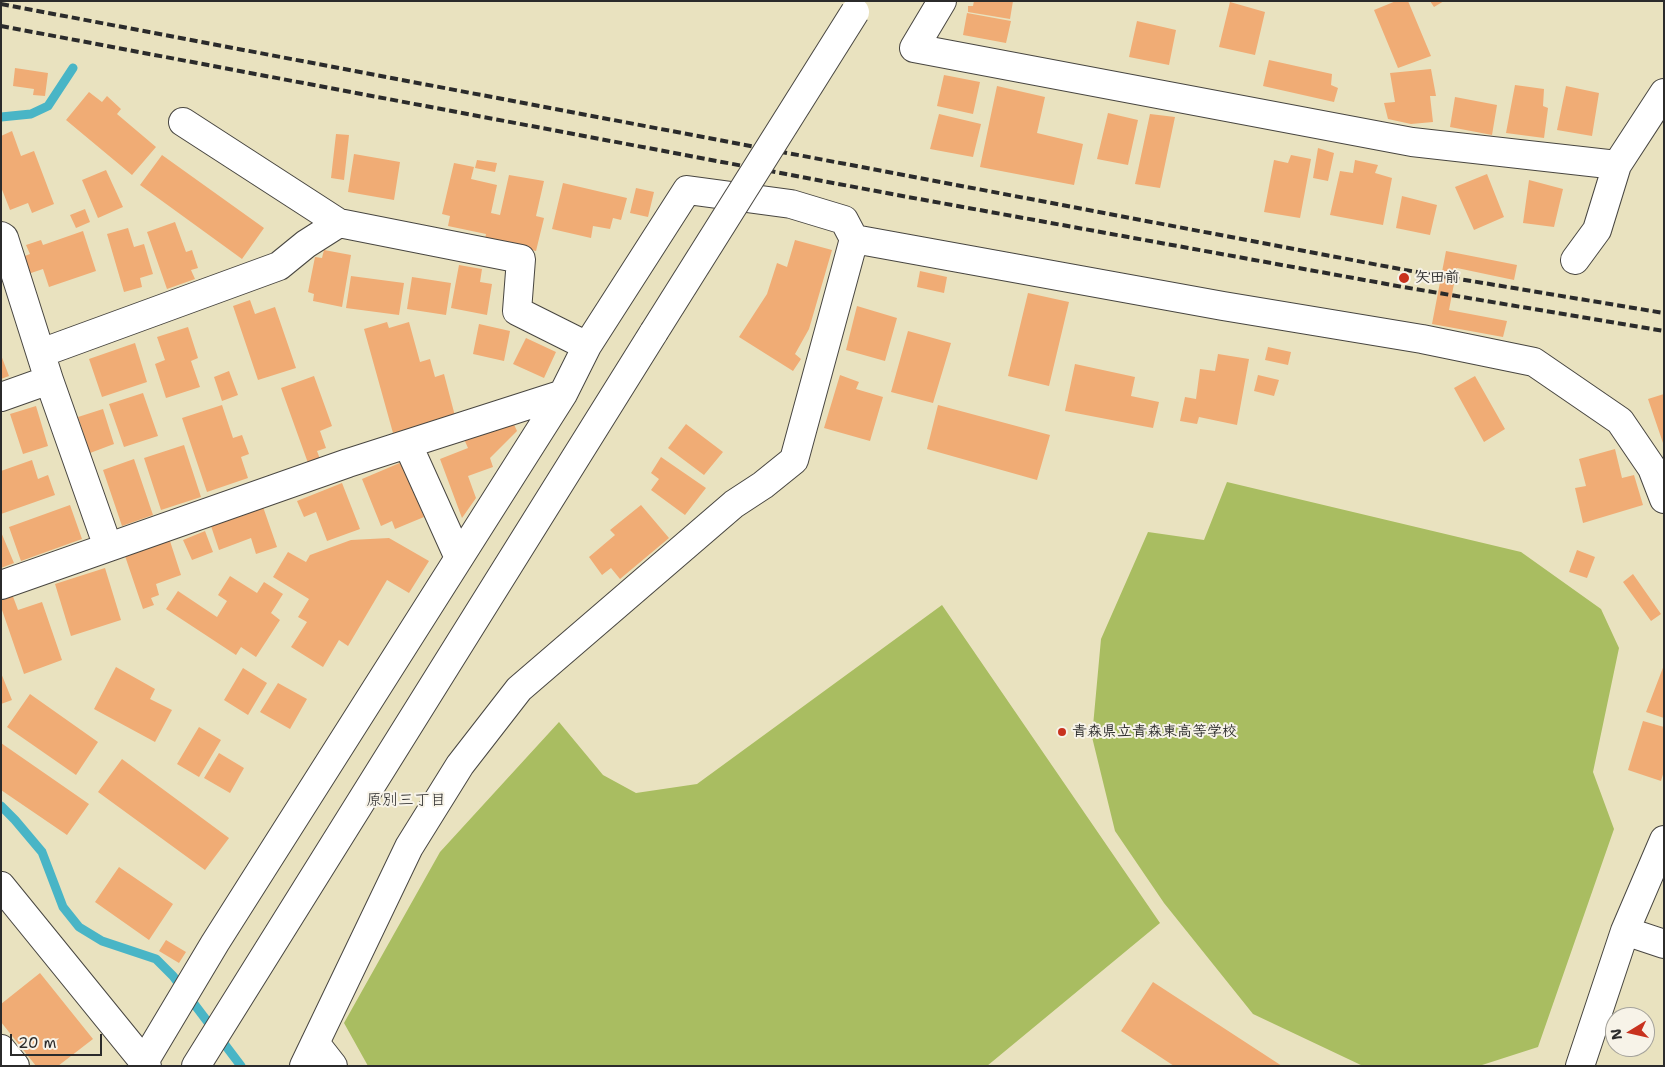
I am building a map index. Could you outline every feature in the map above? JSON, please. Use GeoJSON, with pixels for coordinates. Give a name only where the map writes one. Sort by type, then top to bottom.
{"type":"FeatureCollection","features":[{"type":"Feature","properties":{"kind":"street"},"geometry":{"type":"LineString","coordinates":[[942,1],[914,48],[1412,142],[1617,165]]}},
{"type":"Feature","properties":{"kind":"street"},"geometry":{"type":"LineString","coordinates":[[196,1066],[859,7]]}},
{"type":"Feature","properties":{"kind":"street"},"geometry":{"type":"LineString","coordinates":[[1575,260],[1597,230],[1617,165],[1664,94]]}},
{"type":"Feature","properties":{"kind":"street"},"geometry":{"type":"LineString","coordinates":[[183,122],[339,223],[522,259],[517,311],[587,346]]}},
{"type":"Feature","properties":{"kind":"street"},"geometry":{"type":"LineString","coordinates":[[1,886],[146,1064],[215,943],[563,394],[587,346],[687,190],[791,204],[844,220],[854,239],[794,460],[763,485],[734,504],[520,689],[460,765],[409,847],[309,1054],[333,1066]]}},
{"type":"Feature","properties":{"kind":"street"},"geometry":{"type":"LineString","coordinates":[[41,353],[279,266],[306,244],[339,223]]}},
{"type":"Feature","properties":{"kind":"street"},"geometry":{"type":"LineString","coordinates":[[1,236],[4,238],[50,380],[108,547]]}},
{"type":"Feature","properties":{"kind":"street"},"geometry":{"type":"LineString","coordinates":[[854,239],[1223,306],[1422,339],[1534,362],[1620,421],[1652,468],[1664,499]]}},
{"type":"Feature","properties":{"kind":"street"},"geometry":{"type":"LineString","coordinates":[[1,397],[50,380]]}},
{"type":"Feature","properties":{"kind":"street"},"geometry":{"type":"LineString","coordinates":[[1,585],[339,467],[563,394]]}},
{"type":"Feature","properties":{"kind":"street"},"geometry":{"type":"LineString","coordinates":[[408,445],[458,558]]}},
{"type":"Feature","properties":{"kind":"street"},"geometry":{"type":"LineString","coordinates":[[1580,1066],[1625,931],[1664,840]]}},
{"type":"Feature","properties":{"kind":"street"},"geometry":{"type":"LineString","coordinates":[[1625,931],[1664,944]]}},
{"type":"Feature","properties":{"kind":"street"},"geometry":{"type":"LineString","coordinates":[[1,1049],[15,1066]]}},
{"type":"Feature","properties":{"kind":"green space"},"geometry":{"type":"Polygon","coordinates":[[[1227,482],[1521,552],[1601,609],[1619,648],[1593,772],[1614,829],[1538,1047],[1479,1066],[1363,1066],[1253,1014],[1164,903],[1115,831],[1092,737],[1101,639],[1148,532],[1204,540],[1227,482]]]}},
{"type":"Feature","properties":{"kind":"green space"},"geometry":{"type":"Polygon","coordinates":[[[942,605],[1160,923],[987,1066],[368,1066],[344,1023],[440,852],[559,722],[603,775],[636,793],[697,784],[942,605]]]}},
{"type":"Feature","properties":{"kind":"building"},"geometry":{"type":"Polygon","coordinates":[[[974,1],[1013,1],[1010,19],[968,12],[968,6],[973,6],[974,1]]]}},
{"type":"Feature","properties":{"kind":"building"},"geometry":{"type":"Polygon","coordinates":[[[1396,1],[1408,1],[1431,56],[1398,68],[1374,10],[1396,1]]]}},
{"type":"Feature","properties":{"kind":"building"},"geometry":{"type":"Polygon","coordinates":[[[1430,1],[1444,1],[1434,7],[1430,1]]]}},
{"type":"Feature","properties":{"kind":"building"},"geometry":{"type":"Polygon","coordinates":[[[1230,2],[1265,12],[1255,55],[1219,47],[1230,2]]]}},
{"type":"Feature","properties":{"kind":"building"},"geometry":{"type":"Polygon","coordinates":[[[967,13],[1011,21],[1006,43],[963,35],[967,13]]]}},
{"type":"Feature","properties":{"kind":"building"},"geometry":{"type":"Polygon","coordinates":[[[1137,21],[1176,30],[1169,65],[1129,57],[1137,21]]]}},
{"type":"Feature","properties":{"kind":"building"},"geometry":{"type":"Polygon","coordinates":[[[1269,60],[1332,74],[1331,85],[1338,88],[1334,102],[1263,86],[1269,60]]]}},
{"type":"Feature","properties":{"kind":"building"},"geometry":{"type":"Polygon","coordinates":[[[15,68],[48,73],[45,96],[33,95],[34,89],[13,86],[15,68]]]}},
{"type":"Feature","properties":{"kind":"building"},"geometry":{"type":"Polygon","coordinates":[[[1431,69],[1436,96],[1430,96],[1433,122],[1411,124],[1388,119],[1384,103],[1395,102],[1390,73],[1431,69]]]}},
{"type":"Feature","properties":{"kind":"building"},"geometry":{"type":"Polygon","coordinates":[[[944,75],[980,82],[973,114],[937,106],[944,75]]]}},
{"type":"Feature","properties":{"kind":"building"},"geometry":{"type":"Polygon","coordinates":[[[1515,85],[1544,89],[1543,106],[1548,108],[1544,138],[1506,133],[1515,85]]]}},
{"type":"Feature","properties":{"kind":"building"},"geometry":{"type":"Polygon","coordinates":[[[997,86],[1045,97],[1037,133],[1083,144],[1074,185],[980,167],[997,86]]]}},
{"type":"Feature","properties":{"kind":"building"},"geometry":{"type":"Polygon","coordinates":[[[1566,86],[1599,93],[1592,136],[1557,130],[1566,86]]]}},
{"type":"Feature","properties":{"kind":"building"},"geometry":{"type":"Polygon","coordinates":[[[89,92],[102,102],[107,96],[121,109],[117,114],[156,147],[132,175],[66,120],[89,92]]]}},
{"type":"Feature","properties":{"kind":"building"},"geometry":{"type":"Polygon","coordinates":[[[1455,97],[1497,105],[1492,135],[1450,127],[1455,97]]]}},
{"type":"Feature","properties":{"kind":"building"},"geometry":{"type":"Polygon","coordinates":[[[1108,113],[1138,120],[1128,165],[1097,159],[1108,113]]]}},
{"type":"Feature","properties":{"kind":"building"},"geometry":{"type":"Polygon","coordinates":[[[939,114],[981,124],[973,157],[930,149],[939,114]]]}},
{"type":"Feature","properties":{"kind":"building"},"geometry":{"type":"Polygon","coordinates":[[[1150,114],[1175,117],[1160,188],[1135,184],[1150,114]]]}},
{"type":"Feature","properties":{"kind":"building"},"geometry":{"type":"Polygon","coordinates":[[[12,131],[21,156],[34,151],[54,204],[32,213],[28,203],[10,210],[1,187],[1,136],[12,131]]]}},
{"type":"Feature","properties":{"kind":"building"},"geometry":{"type":"Polygon","coordinates":[[[336,134],[349,135],[344,180],[331,178],[336,134]]]}},
{"type":"Feature","properties":{"kind":"building"},"geometry":{"type":"Polygon","coordinates":[[[1318,148],[1334,153],[1328,181],[1313,178],[1318,148]]]}},
{"type":"Feature","properties":{"kind":"building"},"geometry":{"type":"Polygon","coordinates":[[[354,154],[400,162],[394,200],[348,192],[354,154]]]}},
{"type":"Feature","properties":{"kind":"building"},"geometry":{"type":"Polygon","coordinates":[[[162,155],[264,228],[242,259],[140,185],[162,155]]]}},
{"type":"Feature","properties":{"kind":"building"},"geometry":{"type":"Polygon","coordinates":[[[1291,155],[1311,159],[1300,218],[1264,212],[1274,160],[1288,163],[1291,155]]]}},
{"type":"Feature","properties":{"kind":"building"},"geometry":{"type":"Polygon","coordinates":[[[477,160],[497,163],[495,172],[475,168],[477,160]]]}},
{"type":"Feature","properties":{"kind":"building"},"geometry":{"type":"Polygon","coordinates":[[[1355,160],[1378,165],[1375,173],[1392,178],[1383,225],[1330,215],[1340,171],[1353,173],[1355,160]]]}},
{"type":"Feature","properties":{"kind":"building"},"geometry":{"type":"Polygon","coordinates":[[[454,163],[474,167],[471,179],[497,185],[491,213],[500,215],[509,175],[544,181],[536,216],[544,218],[536,251],[485,239],[486,234],[448,226],[450,216],[442,214],[454,163]]]}},
{"type":"Feature","properties":{"kind":"building"},"geometry":{"type":"Polygon","coordinates":[[[106,170],[123,207],[98,218],[82,180],[106,170]]]}},
{"type":"Feature","properties":{"kind":"building"},"geometry":{"type":"Polygon","coordinates":[[[1487,174],[1504,217],[1474,230],[1455,187],[1487,174]]]}},
{"type":"Feature","properties":{"kind":"building"},"geometry":{"type":"Polygon","coordinates":[[[1529,180],[1563,189],[1554,227],[1523,223],[1529,180]]]}},
{"type":"Feature","properties":{"kind":"building"},"geometry":{"type":"Polygon","coordinates":[[[563,183],[627,198],[621,220],[613,218],[610,229],[593,226],[591,238],[552,229],[563,183]]]}},
{"type":"Feature","properties":{"kind":"building"},"geometry":{"type":"Polygon","coordinates":[[[636,188],[654,192],[648,217],[630,213],[636,188]]]}},
{"type":"Feature","properties":{"kind":"building"},"geometry":{"type":"Polygon","coordinates":[[[1402,196],[1437,205],[1430,235],[1396,228],[1402,196]]]}},
{"type":"Feature","properties":{"kind":"building"},"geometry":{"type":"Polygon","coordinates":[[[85,209],[90,222],[76,228],[70,215],[85,209]]]}},
{"type":"Feature","properties":{"kind":"building"},"geometry":{"type":"Polygon","coordinates":[[[175,222],[186,252],[192,250],[198,268],[191,270],[195,279],[167,289],[147,232],[175,222]]]}},
{"type":"Feature","properties":{"kind":"building"},"geometry":{"type":"Polygon","coordinates":[[[128,228],[134,247],[144,244],[153,274],[140,278],[142,287],[124,292],[107,234],[128,228]]]}},
{"type":"Feature","properties":{"kind":"building"},"geometry":{"type":"Polygon","coordinates":[[[83,231],[96,271],[49,287],[43,269],[28,274],[22,257],[30,254],[26,245],[41,240],[43,245],[83,231]]]}},
{"type":"Feature","properties":{"kind":"building"},"geometry":{"type":"Polygon","coordinates":[[[795,240],[832,250],[809,329],[795,354],[801,359],[793,371],[739,337],[767,294],[777,263],[787,267],[795,240]]]}},
{"type":"Feature","properties":{"kind":"building"},"geometry":{"type":"Polygon","coordinates":[[[324,250],[351,255],[342,307],[313,301],[314,294],[308,292],[315,257],[322,258],[324,250]]]}},
{"type":"Feature","properties":{"kind":"building"},"geometry":{"type":"Polygon","coordinates":[[[1446,251],[1517,265],[1514,280],[1457,268],[1449,310],[1507,321],[1503,337],[1432,324],[1446,251]]]}},
{"type":"Feature","properties":{"kind":"building"},"geometry":{"type":"Polygon","coordinates":[[[459,265],[482,269],[480,282],[492,284],[487,315],[451,308],[459,265]]]}},
{"type":"Feature","properties":{"kind":"building"},"geometry":{"type":"Polygon","coordinates":[[[920,271],[947,277],[944,293],[917,287],[920,271]]]}},
{"type":"Feature","properties":{"kind":"building"},"geometry":{"type":"Polygon","coordinates":[[[351,276],[404,283],[399,315],[346,308],[351,276]]]}},
{"type":"Feature","properties":{"kind":"building"},"geometry":{"type":"Polygon","coordinates":[[[412,277],[451,283],[446,315],[407,309],[412,277]]]}},
{"type":"Feature","properties":{"kind":"building"},"geometry":{"type":"Polygon","coordinates":[[[1028,293],[1069,302],[1049,386],[1008,376],[1028,293]]]}},
{"type":"Feature","properties":{"kind":"building"},"geometry":{"type":"Polygon","coordinates":[[[250,300],[255,314],[275,307],[296,368],[258,380],[233,306],[250,300]]]}},
{"type":"Feature","properties":{"kind":"building"},"geometry":{"type":"Polygon","coordinates":[[[857,306],[897,318],[885,361],[846,350],[857,306]]]}},
{"type":"Feature","properties":{"kind":"building"},"geometry":{"type":"Polygon","coordinates":[[[387,322],[389,328],[409,322],[420,362],[430,359],[435,377],[444,374],[455,416],[393,433],[364,329],[387,322]]]}},
{"type":"Feature","properties":{"kind":"building"},"geometry":{"type":"Polygon","coordinates":[[[479,324],[510,331],[504,361],[473,354],[479,324]]]}},
{"type":"Feature","properties":{"kind":"building"},"geometry":{"type":"Polygon","coordinates":[[[188,327],[198,358],[191,361],[200,387],[166,398],[155,364],[165,360],[157,337],[188,327]]]}},
{"type":"Feature","properties":{"kind":"building"},"geometry":{"type":"Polygon","coordinates":[[[908,331],[951,343],[933,403],[891,392],[908,331]]]}},
{"type":"Feature","properties":{"kind":"building"},"geometry":{"type":"Polygon","coordinates":[[[526,338],[556,352],[544,378],[513,364],[526,338]]]}},
{"type":"Feature","properties":{"kind":"building"},"geometry":{"type":"Polygon","coordinates":[[[135,343],[147,382],[102,397],[89,359],[135,343]]]}},
{"type":"Feature","properties":{"kind":"building"},"geometry":{"type":"Polygon","coordinates":[[[1268,347],[1291,352],[1288,365],[1265,360],[1268,347]]]}},
{"type":"Feature","properties":{"kind":"building"},"geometry":{"type":"Polygon","coordinates":[[[1218,354],[1249,359],[1237,425],[1199,417],[1197,424],[1180,421],[1185,397],[1196,399],[1200,369],[1215,371],[1218,354]]]}},
{"type":"Feature","properties":{"kind":"building"},"geometry":{"type":"Polygon","coordinates":[[[1,355],[9,376],[1,379],[1,355]]]}},
{"type":"Feature","properties":{"kind":"building"},"geometry":{"type":"Polygon","coordinates":[[[1075,364],[1135,377],[1131,396],[1159,402],[1153,428],[1065,411],[1075,364]]]}},
{"type":"Feature","properties":{"kind":"building"},"geometry":{"type":"Polygon","coordinates":[[[229,371],[238,395],[222,401],[214,377],[229,371]]]}},
{"type":"Feature","properties":{"kind":"building"},"geometry":{"type":"Polygon","coordinates":[[[840,375],[859,382],[856,389],[883,397],[870,441],[824,428],[840,375]]]}},
{"type":"Feature","properties":{"kind":"building"},"geometry":{"type":"Polygon","coordinates":[[[1258,375],[1279,380],[1274,396],[1254,391],[1258,375]]]}},
{"type":"Feature","properties":{"kind":"building"},"geometry":{"type":"Polygon","coordinates":[[[314,376],[332,426],[320,431],[326,448],[317,451],[320,459],[308,463],[281,388],[314,376]]]}},
{"type":"Feature","properties":{"kind":"building"},"geometry":{"type":"Polygon","coordinates":[[[1475,376],[1505,429],[1484,442],[1454,388],[1475,376]]]}},
{"type":"Feature","properties":{"kind":"building"},"geometry":{"type":"Polygon","coordinates":[[[143,393],[158,436],[124,447],[109,404],[143,393]]]}},
{"type":"Feature","properties":{"kind":"building"},"geometry":{"type":"Polygon","coordinates":[[[1664,394],[1664,443],[1663,443],[1648,399],[1664,394]]]}},
{"type":"Feature","properties":{"kind":"building"},"geometry":{"type":"Polygon","coordinates":[[[222,405],[233,438],[242,435],[249,454],[241,457],[248,478],[207,492],[182,418],[222,405]]]}},
{"type":"Feature","properties":{"kind":"building"},"geometry":{"type":"Polygon","coordinates":[[[938,405],[1050,435],[1037,480],[927,449],[938,405]]]}},
{"type":"Feature","properties":{"kind":"building"},"geometry":{"type":"Polygon","coordinates":[[[36,406],[48,446],[23,454],[10,414],[36,406]]]}},
{"type":"Feature","properties":{"kind":"building"},"geometry":{"type":"Polygon","coordinates":[[[103,409],[114,444],[90,453],[78,417],[103,409]]]}},
{"type":"Feature","properties":{"kind":"building"},"geometry":{"type":"Polygon","coordinates":[[[512,420],[517,431],[490,458],[493,467],[468,476],[476,498],[462,518],[440,459],[468,448],[464,439],[512,420]]]}},
{"type":"Feature","properties":{"kind":"building"},"geometry":{"type":"Polygon","coordinates":[[[686,424],[723,452],[704,475],[668,448],[686,424]]]}},
{"type":"Feature","properties":{"kind":"building"},"geometry":{"type":"Polygon","coordinates":[[[184,445],[201,497],[161,510],[144,458],[184,445]]]}},
{"type":"Feature","properties":{"kind":"building"},"geometry":{"type":"Polygon","coordinates":[[[1615,449],[1622,478],[1634,475],[1643,505],[1583,523],[1575,488],[1586,486],[1579,459],[1615,449]]]}},
{"type":"Feature","properties":{"kind":"building"},"geometry":{"type":"Polygon","coordinates":[[[661,457],[706,488],[685,515],[651,490],[659,479],[651,473],[661,457]]]}},
{"type":"Feature","properties":{"kind":"building"},"geometry":{"type":"Polygon","coordinates":[[[134,459],[153,515],[122,526],[103,470],[134,459]]]}},
{"type":"Feature","properties":{"kind":"building"},"geometry":{"type":"Polygon","coordinates":[[[32,460],[38,479],[48,475],[55,495],[1,514],[1,471],[32,460]]]}},
{"type":"Feature","properties":{"kind":"building"},"geometry":{"type":"Polygon","coordinates":[[[402,462],[424,517],[395,529],[392,521],[381,526],[362,479],[402,462]]]}},
{"type":"Feature","properties":{"kind":"building"},"geometry":{"type":"Polygon","coordinates":[[[342,483],[360,529],[327,541],[316,512],[304,517],[297,501],[342,483]]]}},
{"type":"Feature","properties":{"kind":"building"},"geometry":{"type":"Polygon","coordinates":[[[262,504],[277,547],[256,554],[251,538],[219,550],[210,523],[262,504]]]}},
{"type":"Feature","properties":{"kind":"building"},"geometry":{"type":"Polygon","coordinates":[[[70,505],[82,539],[21,561],[9,527],[70,505]]]}},
{"type":"Feature","properties":{"kind":"building"},"geometry":{"type":"Polygon","coordinates":[[[641,505],[669,538],[620,579],[611,568],[602,575],[589,557],[615,535],[610,530],[641,505]]]}},
{"type":"Feature","properties":{"kind":"building"},"geometry":{"type":"Polygon","coordinates":[[[205,531],[213,552],[192,560],[183,540],[205,531]]]}},
{"type":"Feature","properties":{"kind":"building"},"geometry":{"type":"Polygon","coordinates":[[[1,532],[14,563],[1,568],[1,532]]]}},
{"type":"Feature","properties":{"kind":"building"},"geometry":{"type":"Polygon","coordinates":[[[169,538],[181,575],[156,584],[159,595],[151,598],[154,605],[143,609],[124,553],[169,538]]]}},
{"type":"Feature","properties":{"kind":"building"},"geometry":{"type":"Polygon","coordinates":[[[389,538],[429,561],[409,593],[387,580],[348,646],[339,640],[323,667],[291,647],[307,622],[298,617],[309,599],[273,577],[288,552],[306,562],[310,555],[351,540],[389,538]]]}},
{"type":"Feature","properties":{"kind":"building"},"geometry":{"type":"Polygon","coordinates":[[[1577,550],[1595,557],[1587,578],[1569,572],[1577,550]]]}},
{"type":"Feature","properties":{"kind":"building"},"geometry":{"type":"Polygon","coordinates":[[[105,568],[121,620],[71,636],[55,584],[105,568]]]}},
{"type":"Feature","properties":{"kind":"building"},"geometry":{"type":"Polygon","coordinates":[[[1633,574],[1661,614],[1651,621],[1623,582],[1633,574]]]}},
{"type":"Feature","properties":{"kind":"building"},"geometry":{"type":"Polygon","coordinates":[[[230,576],[257,593],[264,582],[283,594],[271,613],[280,620],[256,657],[241,647],[236,655],[166,609],[178,591],[217,617],[227,601],[218,595],[230,576]]]}},
{"type":"Feature","properties":{"kind":"building"},"geometry":{"type":"Polygon","coordinates":[[[12,594],[18,610],[42,602],[62,660],[24,674],[1,607],[1,598],[12,594]]]}},
{"type":"Feature","properties":{"kind":"building"},"geometry":{"type":"Polygon","coordinates":[[[1664,665],[1664,718],[1646,712],[1664,665]]]}},
{"type":"Feature","properties":{"kind":"building"},"geometry":{"type":"Polygon","coordinates":[[[116,667],[155,689],[150,699],[172,710],[155,742],[94,709],[116,667]]]}},
{"type":"Feature","properties":{"kind":"building"},"geometry":{"type":"Polygon","coordinates":[[[243,668],[267,683],[248,715],[224,700],[243,668]]]}},
{"type":"Feature","properties":{"kind":"building"},"geometry":{"type":"Polygon","coordinates":[[[1,673],[12,700],[1,704],[1,673]]]}},
{"type":"Feature","properties":{"kind":"building"},"geometry":{"type":"Polygon","coordinates":[[[278,683],[307,699],[290,729],[260,712],[278,683]]]}},
{"type":"Feature","properties":{"kind":"building"},"geometry":{"type":"Polygon","coordinates":[[[30,694],[98,742],[76,775],[7,727],[30,694]]]}},
{"type":"Feature","properties":{"kind":"building"},"geometry":{"type":"Polygon","coordinates":[[[1643,721],[1664,727],[1664,771],[1661,781],[1628,770],[1643,721]]]}},
{"type":"Feature","properties":{"kind":"building"},"geometry":{"type":"Polygon","coordinates":[[[199,727],[221,740],[199,777],[177,764],[199,727]]]}},
{"type":"Feature","properties":{"kind":"building"},"geometry":{"type":"Polygon","coordinates":[[[1,743],[89,804],[67,835],[1,790],[1,743]]]}},
{"type":"Feature","properties":{"kind":"building"},"geometry":{"type":"Polygon","coordinates":[[[219,753],[244,768],[230,793],[204,778],[219,753]]]}},
{"type":"Feature","properties":{"kind":"building"},"geometry":{"type":"Polygon","coordinates":[[[122,759],[229,838],[205,870],[98,792],[122,759]]]}},
{"type":"Feature","properties":{"kind":"building"},"geometry":{"type":"Polygon","coordinates":[[[119,867],[173,904],[149,940],[95,902],[119,867]]]}},
{"type":"Feature","properties":{"kind":"building"},"geometry":{"type":"Polygon","coordinates":[[[166,940],[186,952],[179,963],[159,951],[166,940]]]}},
{"type":"Feature","properties":{"kind":"building"},"geometry":{"type":"Polygon","coordinates":[[[40,973],[93,1039],[58,1066],[36,1066],[1,1022],[1,1004],[40,973]]]}},
{"type":"Feature","properties":{"kind":"building"},"geometry":{"type":"Polygon","coordinates":[[[1153,982],[1282,1066],[1174,1066],[1121,1031],[1153,982]]]}},
{"type":"Feature","properties":{"kind":"waterway"},"geometry":{"type":"LineString","coordinates":[[1,117],[31,114],[48,106],[73,68]]}},
{"type":"Feature","properties":{"kind":"waterway"},"geometry":{"type":"LineString","coordinates":[[1,806],[42,852],[63,907],[79,927],[102,941],[156,959],[173,976],[241,1066]]}},
{"type":"Feature","properties":{"kind":"railway"},"geometry":{"type":"LineString","coordinates":[[1,4],[1405,270],[1664,313]]}},
{"type":"Feature","properties":{"kind":"railway"},"geometry":{"type":"LineString","coordinates":[[1,26],[897,195],[1403,287],[1664,331]]}},
{"type":"Feature","properties":{"kind":"place","name":"矢田前"},"geometry":{"type":"Point","coordinates":[1404,278]}},
{"type":"Feature","properties":{"kind":"place","name":"青森県立青森東高等学校"},"geometry":{"type":"Point","coordinates":[1062,732]}},
{"type":"Feature","properties":{"kind":"district","name":"原別三丁目"},"geometry":{"type":"Point","coordinates":[406,801]}}]}
